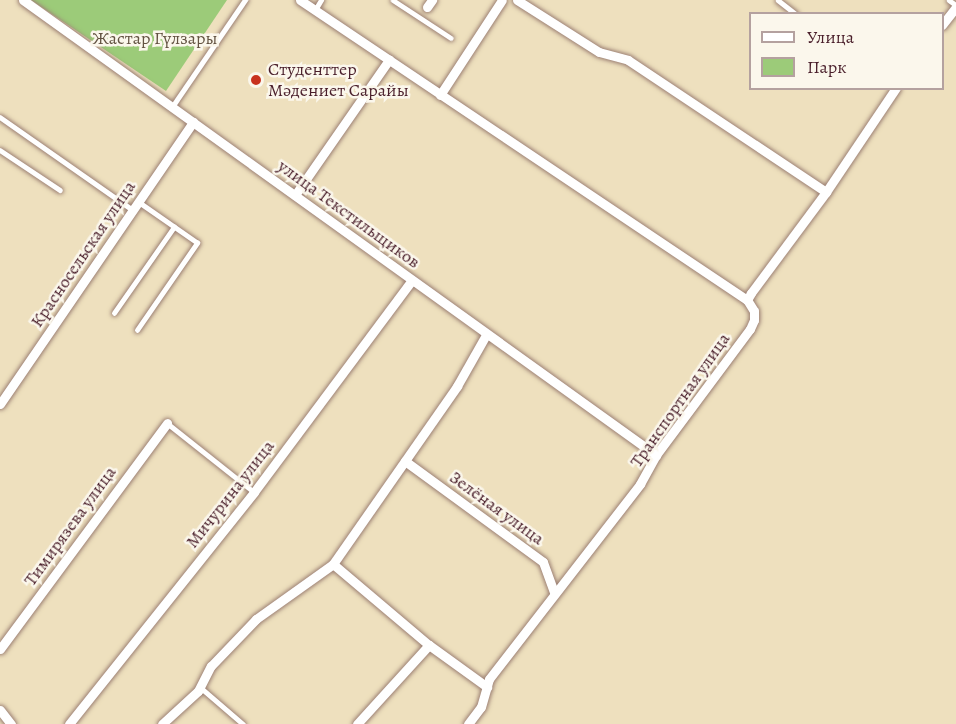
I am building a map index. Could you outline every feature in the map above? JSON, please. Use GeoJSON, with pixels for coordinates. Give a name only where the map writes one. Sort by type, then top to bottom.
{"type":"FeatureCollection","features":[{"type":"Feature","properties":{"kind":"street","name":"улица Текстильщиков"},"geometry":{"type":"LineString","coordinates":[[23,0],[656,455]]}},
{"type":"Feature","properties":{"kind":"street"},"geometry":{"type":"LineString","coordinates":[[300,0],[747,300],[760,278],[826,192],[895,90]]}},
{"type":"Feature","properties":{"kind":"street"},"geometry":{"type":"LineString","coordinates":[[440,95],[502,0]]}},
{"type":"Feature","properties":{"kind":"street"},"geometry":{"type":"LineString","coordinates":[[517,0],[599,52],[628,60],[826,192]]}},
{"type":"Feature","properties":{"kind":"street"},"geometry":{"type":"LineString","coordinates":[[944,22],[956,6]]}},
{"type":"Feature","properties":{"kind":"street"},"geometry":{"type":"LineString","coordinates":[[295,195],[389,60]]}},
{"type":"Feature","properties":{"kind":"street","name":"Красносельская улица"},"geometry":{"type":"LineString","coordinates":[[0,404],[193,122]]}},
{"type":"Feature","properties":{"kind":"street","name":"Мичурина улица"},"geometry":{"type":"LineString","coordinates":[[69,724],[254,492],[412,280]]}},
{"type":"Feature","properties":{"kind":"street","name":"Транспортная улица"},"geometry":{"type":"LineString","coordinates":[[468,724],[481,707],[487,687],[554,593],[640,484],[656,455],[750,329],[754,310],[747,300]]}},
{"type":"Feature","properties":{"kind":"street"},"geometry":{"type":"LineString","coordinates":[[162,724],[200,687],[211,666],[256,619],[296,587],[333,564],[405,461],[486,335]]}},
{"type":"Feature","properties":{"kind":"street","name":"Тимирязева улица"},"geometry":{"type":"LineString","coordinates":[[0,649],[167,423]]}},
{"type":"Feature","properties":{"kind":"street","name":"Зелёная улица"},"geometry":{"type":"LineString","coordinates":[[405,461],[543,562],[554,593]]}},
{"type":"Feature","properties":{"kind":"street"},"geometry":{"type":"LineString","coordinates":[[333,564],[429,645],[487,687]]}},
{"type":"Feature","properties":{"kind":"street"},"geometry":{"type":"LineString","coordinates":[[357,724],[429,645]]}},
{"type":"Feature","properties":{"kind":"street"},"geometry":{"type":"LineString","coordinates":[[0,710],[10,724]]}},
{"type":"Feature","properties":{"kind":"lane"},"geometry":{"type":"LineString","coordinates":[[172,107],[245,0]]}},
{"type":"Feature","properties":{"kind":"lane"},"geometry":{"type":"LineString","coordinates":[[315,10],[321,0]]}},
{"type":"Feature","properties":{"kind":"lane"},"geometry":{"type":"LineString","coordinates":[[393,0],[451,38]]}},
{"type":"Feature","properties":{"kind":"lane"},"geometry":{"type":"LineString","coordinates":[[778,0],[793,12]]}},
{"type":"Feature","properties":{"kind":"lane"},"geometry":{"type":"LineString","coordinates":[[950,0],[956,6]]}},
{"type":"Feature","properties":{"kind":"lane"},"geometry":{"type":"LineString","coordinates":[[0,117],[197,243],[137,330]]}},
{"type":"Feature","properties":{"kind":"lane"},"geometry":{"type":"LineString","coordinates":[[0,150],[60,190]]}},
{"type":"Feature","properties":{"kind":"lane"},"geometry":{"type":"LineString","coordinates":[[114,313],[174,227]]}},
{"type":"Feature","properties":{"kind":"lane"},"geometry":{"type":"LineString","coordinates":[[167,423],[254,492]]}},
{"type":"Feature","properties":{"kind":"lane"},"geometry":{"type":"LineString","coordinates":[[200,687],[243,724]]}},
{"type":"Feature","properties":{"kind":"green space","name":"Жастар Гүлзары"},"geometry":{"type":"Polygon","coordinates":[[[31,0],[227,0],[166,91],[31,0]]]}},
{"type":"Feature","properties":{"kind":"place","name":"Студенттер Мәдениет Сарайы"},"geometry":{"type":"Point","coordinates":[256,80]}}]}
